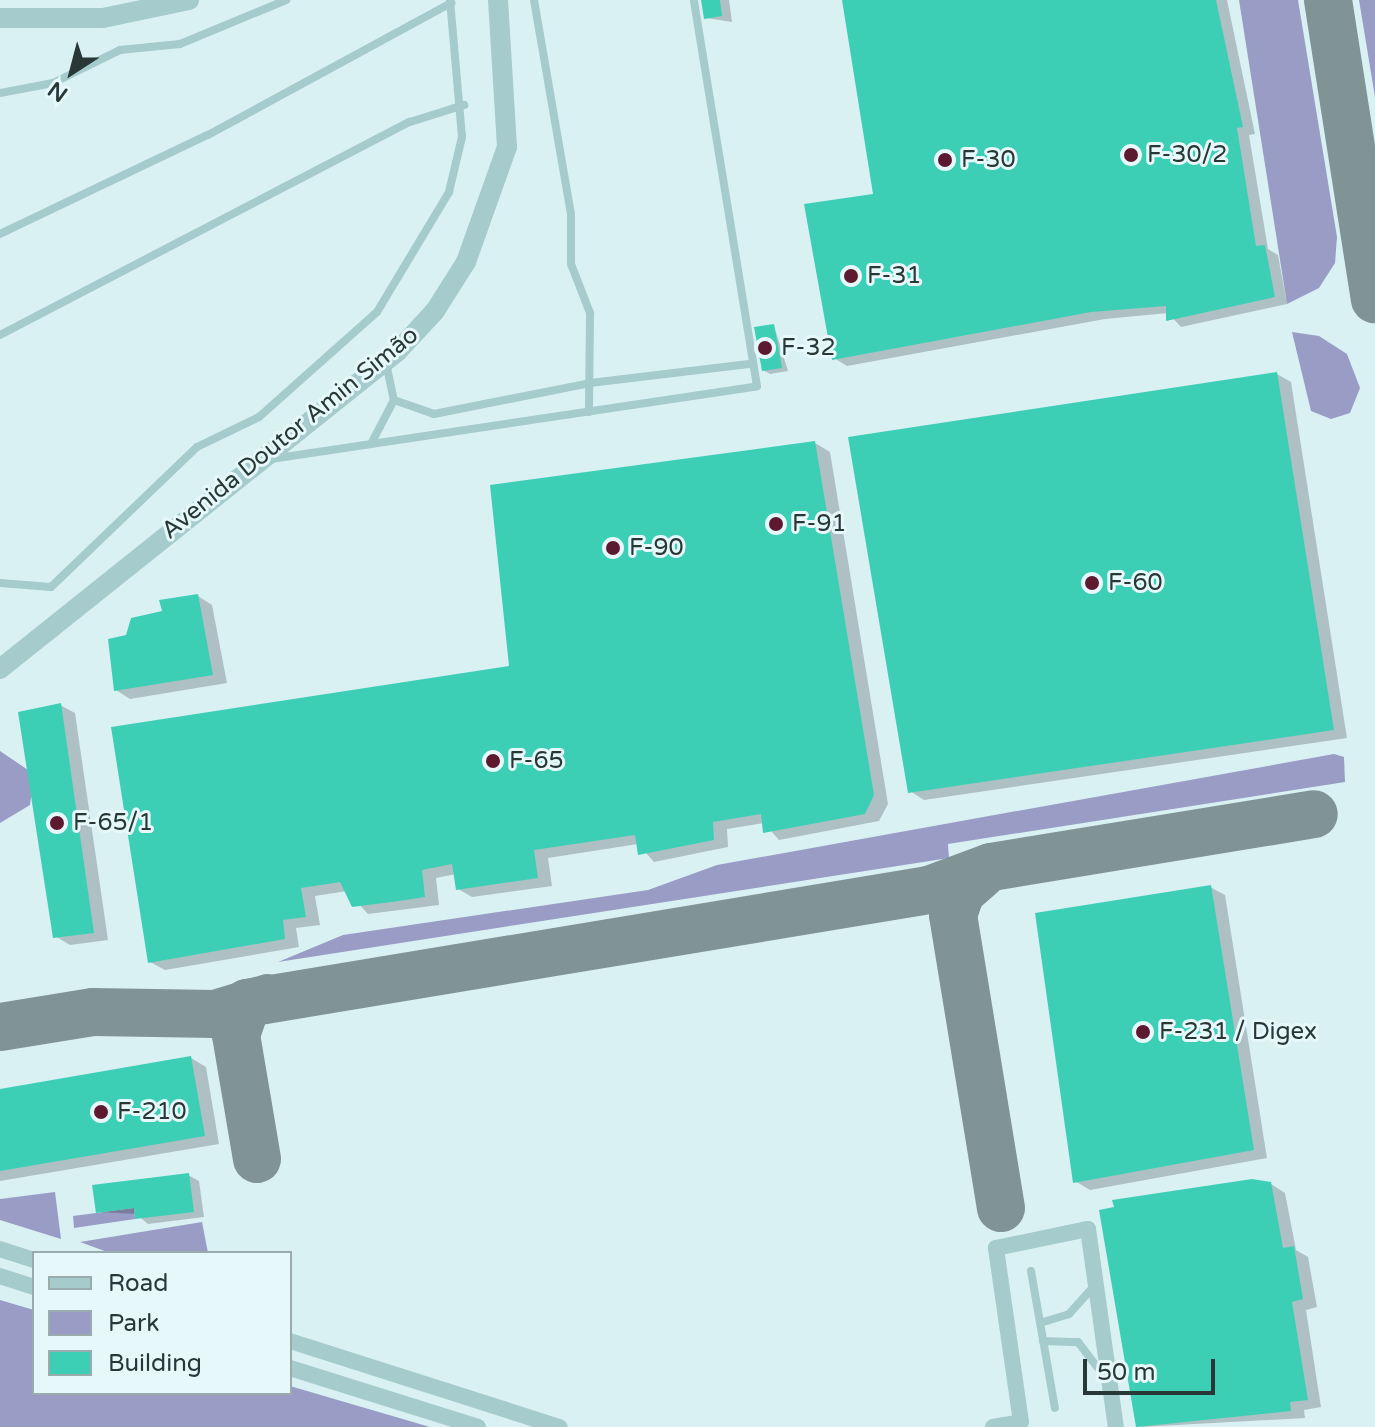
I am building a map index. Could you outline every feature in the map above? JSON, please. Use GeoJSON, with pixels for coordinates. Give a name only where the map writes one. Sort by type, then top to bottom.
{"type":"FeatureCollection","features":[{"type":"Feature","properties":{"kind":"street"},"geometry":{"type":"LineString","coordinates":[[0,18],[103,18],[189,0]]}},
{"type":"Feature","properties":{"kind":"street","name":"Avenida Doutor Amin Simão"},"geometry":{"type":"LineString","coordinates":[[0,669],[385,361],[435,311],[492,200],[510,118],[498,0]]}},
{"type":"Feature","properties":{"kind":"street"},"geometry":{"type":"LineString","coordinates":[[993,1427],[1021,1422],[996,1248],[1088,1229],[1116,1427]]}},
{"type":"Feature","properties":{"kind":"street"},"geometry":{"type":"LineString","coordinates":[[0,1249],[32,1259]]}},
{"type":"Feature","properties":{"kind":"street"},"geometry":{"type":"LineString","coordinates":[[0,1276],[32,1286]]}},
{"type":"Feature","properties":{"kind":"street"},"geometry":{"type":"LineString","coordinates":[[292,1342],[560,1427]]}},
{"type":"Feature","properties":{"kind":"street"},"geometry":{"type":"LineString","coordinates":[[292,1369],[478,1427]]}},
{"type":"Feature","properties":{"kind":"lane"},"geometry":{"type":"LineString","coordinates":[[0,93],[53,83],[120,50],[180,44],[286,0]]}},
{"type":"Feature","properties":{"kind":"lane"},"geometry":{"type":"LineString","coordinates":[[534,0],[571,214],[571,264],[590,313],[589,412]]}},
{"type":"Feature","properties":{"kind":"lane"},"geometry":{"type":"LineString","coordinates":[[257,461],[757,386],[749,364],[694,0]]}},
{"type":"Feature","properties":{"kind":"lane"},"geometry":{"type":"LineString","coordinates":[[0,234],[208,135],[450,1],[464,105],[449,192],[377,312],[259,417],[197,447],[51,587],[0,583]]}},
{"type":"Feature","properties":{"kind":"lane"},"geometry":{"type":"LineString","coordinates":[[0,335],[410,122],[464,105]]}},
{"type":"Feature","properties":{"kind":"lane"},"geometry":{"type":"LineString","coordinates":[[371,444],[394,400],[385,361]]}},
{"type":"Feature","properties":{"kind":"lane"},"geometry":{"type":"LineString","coordinates":[[394,400],[434,414],[590,383],[749,364]]}},
{"type":"Feature","properties":{"kind":"lane"},"geometry":{"type":"LineString","coordinates":[[1031,1271],[1055,1408]]}},
{"type":"Feature","properties":{"kind":"lane"},"geometry":{"type":"LineString","coordinates":[[1040,1323],[1069,1314],[1096,1284]]}},
{"type":"Feature","properties":{"kind":"lane"},"geometry":{"type":"LineString","coordinates":[[1043,1341],[1078,1342],[1110,1383]]}},
{"type":"Feature","properties":{"kind":"green space"},"geometry":{"type":"Polygon","coordinates":[[[1239,0],[1298,0],[1337,237],[1335,263],[1319,288],[1287,304],[1239,0]]]}},
{"type":"Feature","properties":{"kind":"green space"},"geometry":{"type":"Polygon","coordinates":[[[1359,0],[1375,0],[1375,97],[1359,0]]]}},
{"type":"Feature","properties":{"kind":"green space"},"geometry":{"type":"Polygon","coordinates":[[[1292,332],[1319,336],[1347,354],[1360,388],[1350,413],[1331,419],[1311,411],[1292,332]]]}},
{"type":"Feature","properties":{"kind":"green space"},"geometry":{"type":"Polygon","coordinates":[[[0,751],[34,774],[30,805],[0,823],[0,751]]]}},
{"type":"Feature","properties":{"kind":"green space"},"geometry":{"type":"Polygon","coordinates":[[[1334,754],[1344,757],[1345,782],[948,844],[949,858],[278,962],[343,935],[648,890],[717,865],[1334,754]]]}},
{"type":"Feature","properties":{"kind":"green space"},"geometry":{"type":"Polygon","coordinates":[[[55,1192],[61,1239],[0,1220],[0,1199],[55,1192]]]}},
{"type":"Feature","properties":{"kind":"green space"},"geometry":{"type":"Polygon","coordinates":[[[134,1208],[135,1219],[74,1228],[73,1216],[134,1208]]]}},
{"type":"Feature","properties":{"kind":"green space"},"geometry":{"type":"Polygon","coordinates":[[[202,1222],[208,1251],[105,1251],[80,1242],[202,1222]]]}},
{"type":"Feature","properties":{"kind":"green space"},"geometry":{"type":"Polygon","coordinates":[[[0,1300],[32,1309],[32,1395],[292,1395],[292,1387],[430,1427],[0,1427],[0,1300]]]}},
{"type":"Feature","properties":{"kind":"building"},"geometry":{"type":"Polygon","coordinates":[[[701,0],[720,0],[722,16],[704,19],[701,0]]]}},
{"type":"Feature","properties":{"kind":"building"},"geometry":{"type":"Polygon","coordinates":[[[842,0],[1216,0],[1243,127],[1237,128],[1256,246],[1265,245],[1275,297],[1166,321],[1166,306],[1091,312],[832,360],[804,204],[873,194],[842,0]]]}},
{"type":"Feature","properties":{"kind":"building","name":"F-32"},"geometry":{"type":"Polygon","coordinates":[[[774,324],[782,368],[762,371],[754,327],[774,324]]]}},
{"type":"Feature","properties":{"kind":"building","name":"F-60"},"geometry":{"type":"Polygon","coordinates":[[[1277,372],[1334,730],[908,793],[848,437],[1277,372]]]}},
{"type":"Feature","properties":{"kind":"building","name":"F-65"},"geometry":{"type":"Polygon","coordinates":[[[815,441],[874,795],[865,814],[763,833],[761,814],[713,822],[714,840],[638,855],[635,835],[534,850],[538,878],[456,890],[452,864],[422,870],[425,897],[399,901],[352,907],[340,882],[301,888],[306,917],[283,920],[285,939],[148,963],[111,727],[509,666],[490,485],[815,441]]]}},
{"type":"Feature","properties":{"kind":"building"},"geometry":{"type":"Polygon","coordinates":[[[198,594],[213,675],[114,691],[108,639],[126,635],[131,618],[162,611],[159,600],[198,594]]]}},
{"type":"Feature","properties":{"kind":"building","name":"F-65/1"},"geometry":{"type":"Polygon","coordinates":[[[61,703],[94,933],[53,938],[18,712],[61,703]]]}},
{"type":"Feature","properties":{"kind":"building","name":"F-231 / Digex"},"geometry":{"type":"Polygon","coordinates":[[[1211,885],[1254,1150],[1073,1183],[1035,913],[1211,885]]]}},
{"type":"Feature","properties":{"kind":"building","name":"F-210"},"geometry":{"type":"Polygon","coordinates":[[[191,1056],[205,1136],[0,1171],[0,1089],[191,1056]]]}},
{"type":"Feature","properties":{"kind":"building"},"geometry":{"type":"Polygon","coordinates":[[[189,1173],[194,1212],[135,1219],[134,1208],[96,1213],[92,1185],[189,1173]]]}},
{"type":"Feature","properties":{"kind":"building"},"geometry":{"type":"Polygon","coordinates":[[[1252,1179],[1271,1182],[1283,1248],[1294,1246],[1303,1299],[1292,1302],[1308,1400],[1290,1402],[1291,1411],[1136,1427],[1099,1210],[1114,1207],[1112,1200],[1252,1179]]]}},
{"type":"Feature","properties":{"kind":"taxiway"},"geometry":{"type":"LineString","coordinates":[[1328,0],[1375,299]]}},
{"type":"Feature","properties":{"kind":"taxiway"},"geometry":{"type":"LineString","coordinates":[[257,1159],[236,1035],[247,1003],[929,890],[991,867],[1314,814]]}},
{"type":"Feature","properties":{"kind":"taxiway"},"geometry":{"type":"LineString","coordinates":[[982,874],[961,892],[953,915],[1001,1208]]}},
{"type":"Feature","properties":{"kind":"taxiway"},"geometry":{"type":"LineString","coordinates":[[0,1027],[93,1012],[215,1014],[268,998]]}},
{"type":"Feature","properties":{"kind":"place","name":"F-30/2"},"geometry":{"type":"Point","coordinates":[1131,155]}},
{"type":"Feature","properties":{"kind":"place","name":"F-30"},"geometry":{"type":"Point","coordinates":[945,160]}},
{"type":"Feature","properties":{"kind":"place","name":"F-31"},"geometry":{"type":"Point","coordinates":[851,276]}},
{"type":"Feature","properties":{"kind":"place","name":"F-32"},"geometry":{"type":"Point","coordinates":[765,348]}},
{"type":"Feature","properties":{"kind":"place","name":"F-91"},"geometry":{"type":"Point","coordinates":[776,524]}},
{"type":"Feature","properties":{"kind":"place","name":"F-90"},"geometry":{"type":"Point","coordinates":[613,548]}},
{"type":"Feature","properties":{"kind":"place","name":"F-60"},"geometry":{"type":"Point","coordinates":[1092,583]}},
{"type":"Feature","properties":{"kind":"place","name":"F-65"},"geometry":{"type":"Point","coordinates":[493,761]}},
{"type":"Feature","properties":{"kind":"place","name":"F-65/1"},"geometry":{"type":"Point","coordinates":[57,823]}},
{"type":"Feature","properties":{"kind":"place","name":"F-231 / Digex"},"geometry":{"type":"Point","coordinates":[1143,1032]}},
{"type":"Feature","properties":{"kind":"place","name":"F-210"},"geometry":{"type":"Point","coordinates":[101,1112]}}]}
